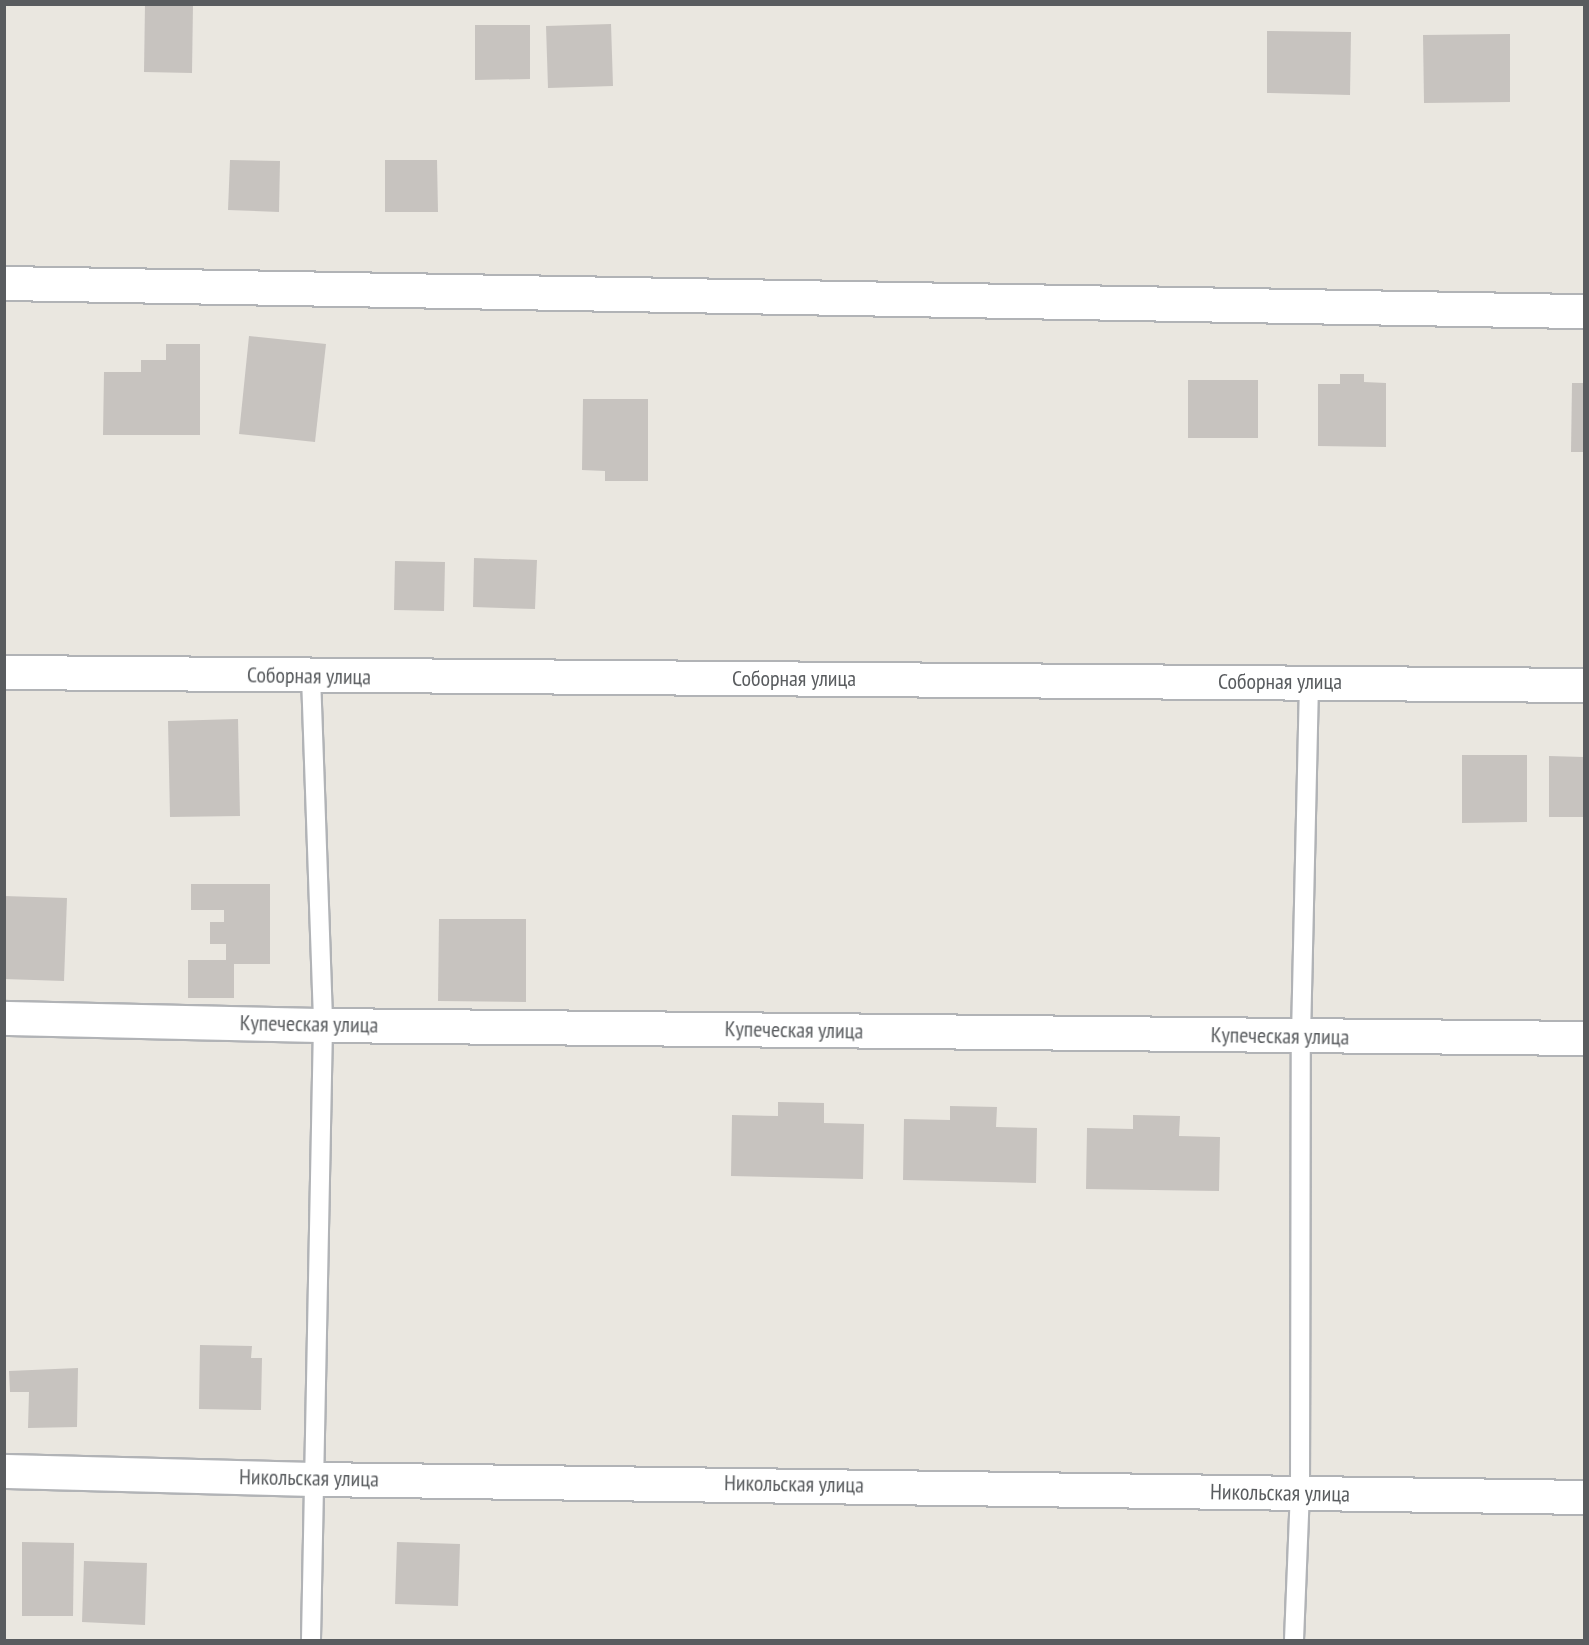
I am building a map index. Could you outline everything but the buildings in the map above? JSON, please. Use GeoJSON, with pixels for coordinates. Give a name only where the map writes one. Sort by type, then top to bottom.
{"type":"FeatureCollection","features":[{"type":"Feature","properties":{"kind":"street"},"geometry":{"type":"LineString","coordinates":[[4,283],[1584,310]]}},
{"type":"Feature","properties":{"kind":"street","name":"Соборная улица"},"geometry":{"type":"LineString","coordinates":[[4,672],[1584,684]]}},
{"type":"Feature","properties":{"kind":"street","name":"Купеческая улица"},"geometry":{"type":"LineString","coordinates":[[4,1018],[323,1025],[1584,1038]]}},
{"type":"Feature","properties":{"kind":"street","name":"Никольская улица"},"geometry":{"type":"LineString","coordinates":[[4,1471],[315,1479],[1584,1497]]}},
{"type":"Feature","properties":{"kind":"lane"},"geometry":{"type":"LineString","coordinates":[[311,676],[323,1025],[311,1641]]}},
{"type":"Feature","properties":{"kind":"lane"},"geometry":{"type":"LineString","coordinates":[[1294,1641],[1300,1493],[1301,1036],[1310,682]]}}]}
